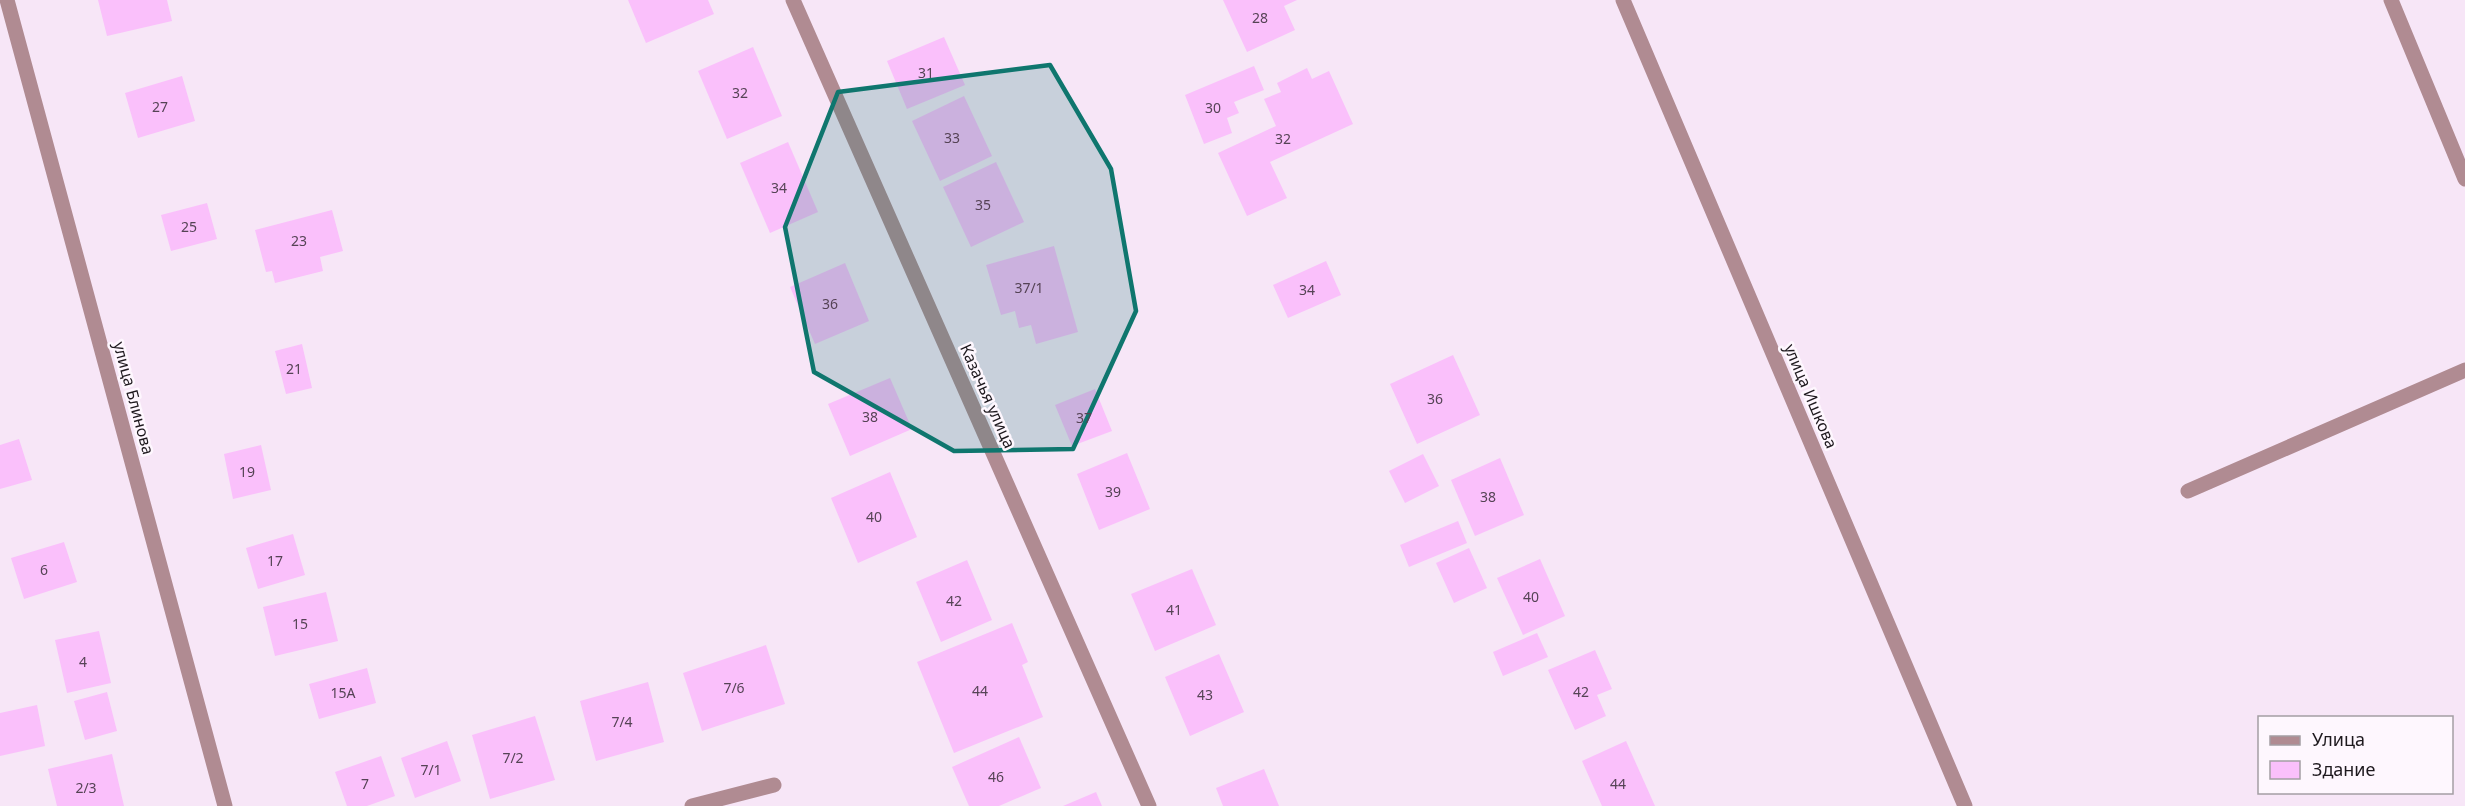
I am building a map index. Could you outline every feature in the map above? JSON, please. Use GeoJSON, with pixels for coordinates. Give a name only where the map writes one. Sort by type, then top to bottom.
{"type":"FeatureCollection","features":[{"type":"Feature","properties":{"kind":"street","name":"улица Блинова"},"geometry":{"type":"LineString","coordinates":[[7,0],[225,806]]}},
{"type":"Feature","properties":{"kind":"street","name":"Казачья улица"},"geometry":{"type":"LineString","coordinates":[[793,0],[1149,806]]}},
{"type":"Feature","properties":{"kind":"street","name":"улица Ишкова"},"geometry":{"type":"LineString","coordinates":[[1623,0],[1965,806]]}},
{"type":"Feature","properties":{"kind":"street"},"geometry":{"type":"LineString","coordinates":[[2391,0],[2465,179]]}},
{"type":"Feature","properties":{"kind":"street"},"geometry":{"type":"LineString","coordinates":[[2188,491],[2465,370]]}},
{"type":"Feature","properties":{"kind":"street"},"geometry":{"type":"LineString","coordinates":[[692,806],[774,785]]}},
{"type":"Feature","properties":{"kind":"highlighted area"},"geometry":{"type":"Polygon","coordinates":[[[1050,65],[1111,169],[1136,311],[1073,449],[954,451],[814,372],[785,227],[838,92],[1050,65]]]}},
{"type":"Feature","properties":{"kind":"building"},"geometry":{"type":"Polygon","coordinates":[[[98,0],[167,0],[172,21],[107,36],[98,0]]]}},
{"type":"Feature","properties":{"kind":"building"},"geometry":{"type":"Polygon","coordinates":[[[628,0],[708,0],[714,14],[646,43],[628,0]]]}},
{"type":"Feature","properties":{"kind":"building"},"geometry":{"type":"Polygon","coordinates":[[[1223,0],[1297,0],[1284,6],[1295,30],[1247,52],[1223,0]]]}},
{"type":"Feature","properties":{"kind":"building"},"geometry":{"type":"Polygon","coordinates":[[[944,37],[965,85],[907,109],[887,61],[944,37]]]}},
{"type":"Feature","properties":{"kind":"building"},"geometry":{"type":"Polygon","coordinates":[[[753,47],[782,116],[727,139],[698,71],[753,47]]]}},
{"type":"Feature","properties":{"kind":"building"},"geometry":{"type":"Polygon","coordinates":[[[1254,66],[1264,90],[1234,102],[1239,113],[1227,118],[1232,133],[1204,144],[1185,95],[1254,66]]]}},
{"type":"Feature","properties":{"kind":"building"},"geometry":{"type":"Polygon","coordinates":[[[1307,68],[1312,79],[1329,71],[1353,124],[1270,162],[1287,198],[1247,216],[1218,153],[1276,126],[1264,99],[1281,92],[1277,83],[1307,68]]]}},
{"type":"Feature","properties":{"kind":"building"},"geometry":{"type":"Polygon","coordinates":[[[182,76],[195,121],[138,138],[125,93],[182,76]]]}},
{"type":"Feature","properties":{"kind":"building"},"geometry":{"type":"Polygon","coordinates":[[[964,96],[992,156],[940,181],[912,121],[964,96]]]}},
{"type":"Feature","properties":{"kind":"building"},"geometry":{"type":"Polygon","coordinates":[[[788,142],[818,212],[770,233],[740,163],[788,142]]]}},
{"type":"Feature","properties":{"kind":"building"},"geometry":{"type":"Polygon","coordinates":[[[996,162],[1024,222],[971,247],[943,187],[996,162]]]}},
{"type":"Feature","properties":{"kind":"building"},"geometry":{"type":"Polygon","coordinates":[[[207,203],[217,239],[171,251],[161,215],[207,203]]]}},
{"type":"Feature","properties":{"kind":"building"},"geometry":{"type":"Polygon","coordinates":[[[332,210],[343,251],[320,257],[323,271],[275,283],[272,271],[266,272],[255,230],[332,210]]]}},
{"type":"Feature","properties":{"kind":"building"},"geometry":{"type":"Polygon","coordinates":[[[1054,246],[1078,332],[1036,344],[1031,325],[1019,328],[1015,311],[1001,315],[986,265],[1054,246]]]}},
{"type":"Feature","properties":{"kind":"building"},"geometry":{"type":"Polygon","coordinates":[[[1326,261],[1341,295],[1288,318],[1273,285],[1326,261]]]}},
{"type":"Feature","properties":{"kind":"building"},"geometry":{"type":"Polygon","coordinates":[[[845,263],[869,321],[815,344],[790,287],[845,263]]]}},
{"type":"Feature","properties":{"kind":"building"},"geometry":{"type":"Polygon","coordinates":[[[302,344],[312,388],[286,394],[275,351],[302,344]]]}},
{"type":"Feature","properties":{"kind":"building"},"geometry":{"type":"Polygon","coordinates":[[[1453,355],[1480,415],[1417,444],[1390,384],[1453,355]]]}},
{"type":"Feature","properties":{"kind":"building"},"geometry":{"type":"Polygon","coordinates":[[[890,378],[912,429],[850,456],[828,404],[890,378]]]}},
{"type":"Feature","properties":{"kind":"building"},"geometry":{"type":"Polygon","coordinates":[[[1095,389],[1112,431],[1072,446],[1055,405],[1095,389]]]}},
{"type":"Feature","properties":{"kind":"building"},"geometry":{"type":"Polygon","coordinates":[[[19,439],[32,480],[0,489],[0,445],[19,439]]]}},
{"type":"Feature","properties":{"kind":"building"},"geometry":{"type":"Polygon","coordinates":[[[261,445],[271,490],[233,499],[224,454],[261,445]]]}},
{"type":"Feature","properties":{"kind":"building"},"geometry":{"type":"Polygon","coordinates":[[[1127,453],[1150,509],[1099,530],[1077,474],[1127,453]]]}},
{"type":"Feature","properties":{"kind":"building"},"geometry":{"type":"Polygon","coordinates":[[[1423,454],[1439,486],[1405,503],[1389,471],[1423,454]]]}},
{"type":"Feature","properties":{"kind":"building"},"geometry":{"type":"Polygon","coordinates":[[[1500,458],[1524,515],[1475,536],[1451,480],[1500,458]]]}},
{"type":"Feature","properties":{"kind":"building"},"geometry":{"type":"Polygon","coordinates":[[[890,472],[917,537],[858,563],[831,498],[890,472]]]}},
{"type":"Feature","properties":{"kind":"building"},"geometry":{"type":"Polygon","coordinates":[[[1458,521],[1467,543],[1409,567],[1400,545],[1458,521]]]}},
{"type":"Feature","properties":{"kind":"building"},"geometry":{"type":"Polygon","coordinates":[[[293,534],[305,575],[258,589],[246,548],[293,534]]]}},
{"type":"Feature","properties":{"kind":"building"},"geometry":{"type":"Polygon","coordinates":[[[64,542],[77,582],[24,599],[11,558],[64,542]]]}},
{"type":"Feature","properties":{"kind":"building"},"geometry":{"type":"Polygon","coordinates":[[[1469,548],[1487,588],[1454,603],[1436,563],[1469,548]]]}},
{"type":"Feature","properties":{"kind":"building"},"geometry":{"type":"Polygon","coordinates":[[[1540,559],[1565,616],[1523,635],[1497,578],[1540,559]]]}},
{"type":"Feature","properties":{"kind":"building"},"geometry":{"type":"Polygon","coordinates":[[[967,560],[992,620],[941,642],[916,582],[967,560]]]}},
{"type":"Feature","properties":{"kind":"building"},"geometry":{"type":"Polygon","coordinates":[[[1192,569],[1216,625],[1155,651],[1131,594],[1192,569]]]}},
{"type":"Feature","properties":{"kind":"building"},"geometry":{"type":"Polygon","coordinates":[[[326,592],[338,641],[275,656],[263,607],[326,592]]]}},
{"type":"Feature","properties":{"kind":"building"},"geometry":{"type":"Polygon","coordinates":[[[1012,623],[1028,662],[1022,665],[1043,717],[954,753],[917,662],[1012,623]]]}},
{"type":"Feature","properties":{"kind":"building"},"geometry":{"type":"Polygon","coordinates":[[[99,631],[111,683],[67,693],[55,640],[99,631]]]}},
{"type":"Feature","properties":{"kind":"building"},"geometry":{"type":"Polygon","coordinates":[[[1537,633],[1548,657],[1503,676],[1493,652],[1537,633]]]}},
{"type":"Feature","properties":{"kind":"building"},"geometry":{"type":"Polygon","coordinates":[[[766,645],[785,704],[702,731],[683,673],[766,645]]]}},
{"type":"Feature","properties":{"kind":"building"},"geometry":{"type":"Polygon","coordinates":[[[1595,650],[1612,689],[1597,695],[1606,716],[1575,730],[1548,670],[1595,650]]]}},
{"type":"Feature","properties":{"kind":"building"},"geometry":{"type":"Polygon","coordinates":[[[1219,654],[1244,712],[1190,736],[1165,677],[1219,654]]]}},
{"type":"Feature","properties":{"kind":"building"},"geometry":{"type":"Polygon","coordinates":[[[367,668],[376,703],[319,719],[309,684],[367,668]]]}},
{"type":"Feature","properties":{"kind":"building"},"geometry":{"type":"Polygon","coordinates":[[[648,682],[664,742],[596,761],[580,701],[648,682]]]}},
{"type":"Feature","properties":{"kind":"building"},"geometry":{"type":"Polygon","coordinates":[[[107,692],[117,731],[85,740],[74,701],[107,692]]]}},
{"type":"Feature","properties":{"kind":"building"},"geometry":{"type":"Polygon","coordinates":[[[37,705],[45,746],[0,756],[0,713],[37,705]]]}},
{"type":"Feature","properties":{"kind":"building"},"geometry":{"type":"Polygon","coordinates":[[[535,716],[555,780],[490,799],[472,735],[535,716]]]}},
{"type":"Feature","properties":{"kind":"building"},"geometry":{"type":"Polygon","coordinates":[[[1019,737],[1041,788],[999,806],[969,806],[952,767],[1019,737]]]}},
{"type":"Feature","properties":{"kind":"building"},"geometry":{"type":"Polygon","coordinates":[[[447,741],[461,781],[415,798],[401,758],[447,741]]]}},
{"type":"Feature","properties":{"kind":"building"},"geometry":{"type":"Polygon","coordinates":[[[1626,741],[1655,806],[1602,806],[1582,761],[1626,741]]]}},
{"type":"Feature","properties":{"kind":"building"},"geometry":{"type":"Polygon","coordinates":[[[112,754],[124,806],[57,806],[48,769],[112,754]]]}},
{"type":"Feature","properties":{"kind":"building"},"geometry":{"type":"Polygon","coordinates":[[[381,756],[395,796],[367,806],[347,806],[335,772],[381,756]]]}},
{"type":"Feature","properties":{"kind":"building"},"geometry":{"type":"Polygon","coordinates":[[[1264,769],[1279,806],[1223,806],[1216,788],[1264,769]]]}},
{"type":"Feature","properties":{"kind":"building"},"geometry":{"type":"Polygon","coordinates":[[[1096,792],[1102,806],[1063,806],[1096,792]]]}}]}
